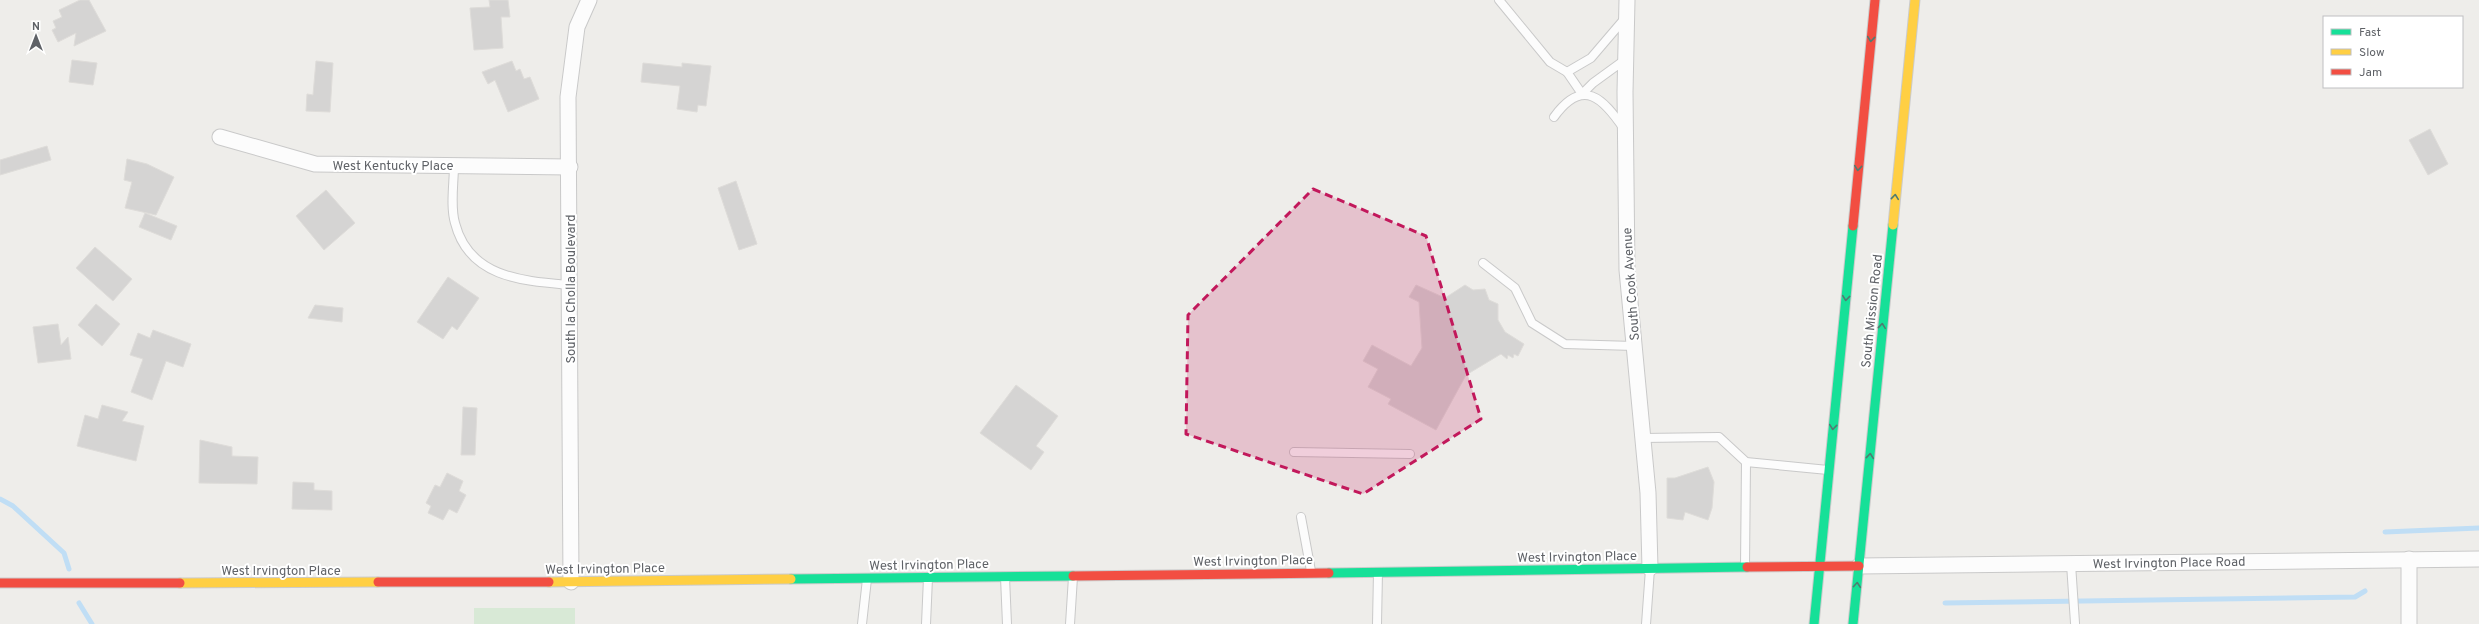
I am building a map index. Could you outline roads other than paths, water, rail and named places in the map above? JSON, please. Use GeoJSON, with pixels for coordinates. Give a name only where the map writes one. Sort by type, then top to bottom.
{"type":"FeatureCollection","features":[{"type":"Feature","properties":{"kind":"street","name":"South la Cholla Boulevard"},"geometry":{"type":"LineString","coordinates":[[571,582],[570,167],[568,97],[577,27],[589,0]]}},
{"type":"Feature","properties":{"kind":"street","name":"South Cook Avenue"},"geometry":{"type":"LineString","coordinates":[[1627,0],[1625,130],[1627,270],[1648,493],[1650,568]]}},
{"type":"Feature","properties":{"kind":"street","name":"South Mission Road"},"geometry":{"type":"LineString","coordinates":[[1814,624],[1875,0]]}},
{"type":"Feature","properties":{"kind":"street","name":"South Mission Road"},"geometry":{"type":"LineString","coordinates":[[1853,624],[1915,0]]}},
{"type":"Feature","properties":{"kind":"street","name":"West Kentucky Place"},"geometry":{"type":"LineString","coordinates":[[220,137],[315,164],[570,167]]}},
{"type":"Feature","properties":{"kind":"street","name":"West Irvington Place Road"},"geometry":{"type":"LineString","coordinates":[[1859,566],[2479,559]]}},
{"type":"Feature","properties":{"kind":"street"},"geometry":{"type":"LineString","coordinates":[[2409,560],[2409,624]]}},
{"type":"Feature","properties":{"kind":"street","name":"West Irvington Place"},"geometry":{"type":"LineString","coordinates":[[0,583],[571,582],[1859,566]]}},
{"type":"Feature","properties":{"kind":"lane"},"geometry":{"type":"LineString","coordinates":[[1499,0],[1550,62],[1567,72],[1582,94],[1594,97],[1607,104],[1625,130]]}},
{"type":"Feature","properties":{"kind":"lane"},"geometry":{"type":"LineString","coordinates":[[1567,72],[1591,58],[1626,17]]}},
{"type":"Feature","properties":{"kind":"lane"},"geometry":{"type":"LineString","coordinates":[[1554,117],[1567,102],[1582,94],[1592,83],[1626,59]]}},
{"type":"Feature","properties":{"kind":"lane"},"geometry":{"type":"LineString","coordinates":[[454,165],[454,222],[461,241],[475,261],[508,276],[534,282],[570,285]]}},
{"type":"Feature","properties":{"kind":"lane"},"geometry":{"type":"LineString","coordinates":[[1483,263],[1515,288],[1532,323],[1565,344],[1634,346]]}},
{"type":"Feature","properties":{"kind":"lane"},"geometry":{"type":"LineString","coordinates":[[1643,438],[1718,437],[1746,462],[1829,470]]}},
{"type":"Feature","properties":{"kind":"lane"},"geometry":{"type":"LineString","coordinates":[[1294,452],[1410,454]]}},
{"type":"Feature","properties":{"kind":"lane"},"geometry":{"type":"LineString","coordinates":[[1745,567],[1746,462]]}},
{"type":"Feature","properties":{"kind":"lane"},"geometry":{"type":"LineString","coordinates":[[1301,517],[1312,572]]}},
{"type":"Feature","properties":{"kind":"lane"},"geometry":{"type":"LineString","coordinates":[[2071,564],[2075,623]]}},
{"type":"Feature","properties":{"kind":"lane"},"geometry":{"type":"LineString","coordinates":[[1646,624],[1650,568]]}},
{"type":"Feature","properties":{"kind":"lane"},"geometry":{"type":"LineString","coordinates":[[1377,624],[1378,571]]}},
{"type":"Feature","properties":{"kind":"lane"},"geometry":{"type":"LineString","coordinates":[[1070,624],[1073,575]]}},
{"type":"Feature","properties":{"kind":"lane"},"geometry":{"type":"LineString","coordinates":[[1006,576],[1007,624]]}},
{"type":"Feature","properties":{"kind":"lane"},"geometry":{"type":"LineString","coordinates":[[926,624],[928,577]]}},
{"type":"Feature","properties":{"kind":"lane"},"geometry":{"type":"LineString","coordinates":[[862,624],[867,578]]}},
{"type":"Feature","properties":{"kind":"waterway"},"geometry":{"type":"LineString","coordinates":[[0,499],[13,506],[64,553],[69,569]]}},
{"type":"Feature","properties":{"kind":"waterway"},"geometry":{"type":"LineString","coordinates":[[2385,532],[2479,528]]}},
{"type":"Feature","properties":{"kind":"waterway"},"geometry":{"type":"LineString","coordinates":[[1945,603],[2355,597],[2365,591]]}},
{"type":"Feature","properties":{"kind":"waterway"},"geometry":{"type":"LineString","coordinates":[[79,603],[92,624]]}}]}
